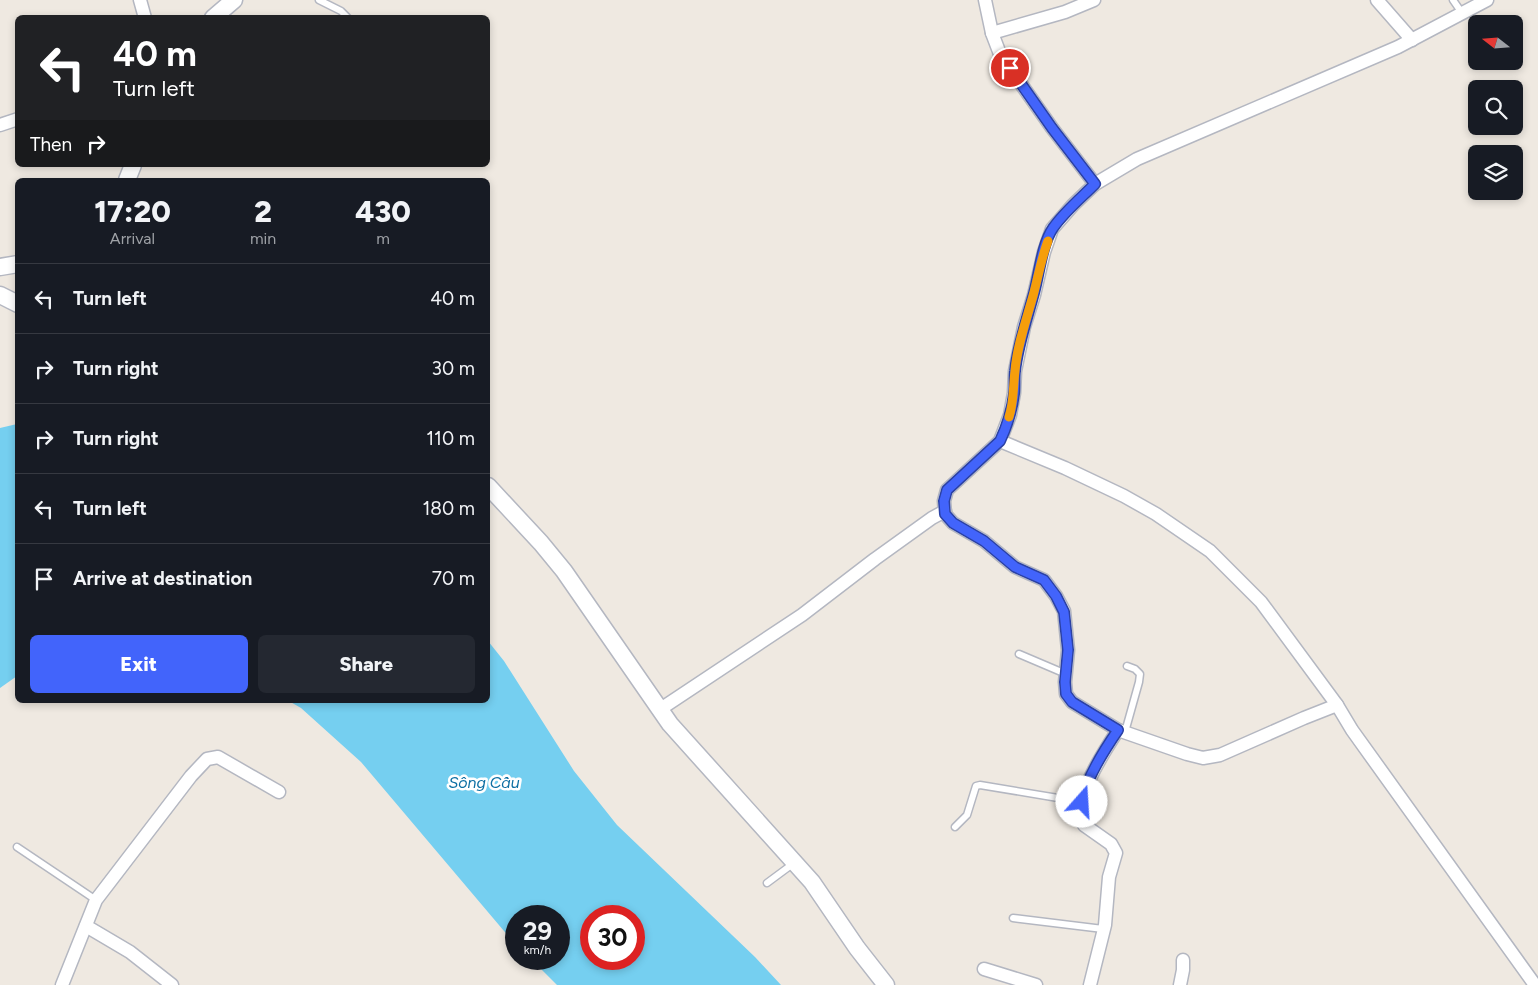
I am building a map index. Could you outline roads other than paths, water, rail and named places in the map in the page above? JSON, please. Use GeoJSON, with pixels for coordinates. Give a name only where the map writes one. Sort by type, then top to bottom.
{"type":"FeatureCollection","features":[{"type":"Feature","properties":{"kind":"street"},"geometry":{"type":"LineString","coordinates":[[140,0],[143,15]]}},
{"type":"Feature","properties":{"kind":"street"},"geometry":{"type":"LineString","coordinates":[[216,15],[234,0]]}},
{"type":"Feature","properties":{"kind":"street"},"geometry":{"type":"LineString","coordinates":[[985,0],[992,33],[1000,54],[1052,128],[1095,184]]}},
{"type":"Feature","properties":{"kind":"street"},"geometry":{"type":"LineString","coordinates":[[992,33],[1065,12],[1094,0]]}},
{"type":"Feature","properties":{"kind":"street"},"geometry":{"type":"LineString","coordinates":[[1377,0],[1412,40]]}},
{"type":"Feature","properties":{"kind":"street"},"geometry":{"type":"LineString","coordinates":[[1336,705],[1220,755],[1203,758],[1121,731],[1072,702],[1066,694],[1065,682],[1068,650],[1064,612],[1056,596],[1044,580],[1015,567],[984,541],[953,523],[945,514],[944,501],[947,490],[1002,436],[1010,415],[1015,371],[1024,327],[1052,229],[1095,184],[1137,159],[1398,47],[1487,0]]}},
{"type":"Feature","properties":{"kind":"street"},"geometry":{"type":"LineString","coordinates":[[0,125],[15,120]]}},
{"type":"Feature","properties":{"kind":"street"},"geometry":{"type":"LineString","coordinates":[[0,267],[15,264]]}},
{"type":"Feature","properties":{"kind":"street"},"geometry":{"type":"LineString","coordinates":[[0,295],[15,302]]}},
{"type":"Feature","properties":{"kind":"street"},"geometry":{"type":"LineString","coordinates":[[1002,436],[1124,496],[1156,514],[1210,551],[1261,602],[1535,985]]}},
{"type":"Feature","properties":{"kind":"street"},"geometry":{"type":"LineString","coordinates":[[490,488],[564,571],[670,724],[820,893],[857,948],[886,985]]}},
{"type":"Feature","properties":{"kind":"street"},"geometry":{"type":"LineString","coordinates":[[659,710],[802,615],[882,554],[932,518],[945,511]]}},
{"type":"Feature","properties":{"kind":"street"},"geometry":{"type":"LineString","coordinates":[[1090,985],[1103,930],[1109,877],[1116,853],[1112,844],[1084,825],[1081,813],[1082,802],[1083,794],[1101,756],[1121,731]]}},
{"type":"Feature","properties":{"kind":"street"},"geometry":{"type":"LineString","coordinates":[[62,985],[96,900],[191,776],[207,760],[218,757],[279,792]]}},
{"type":"Feature","properties":{"kind":"street"},"geometry":{"type":"LineString","coordinates":[[86,926],[130,952],[172,985]]}},
{"type":"Feature","properties":{"kind":"street"},"geometry":{"type":"LineString","coordinates":[[1180,985],[1183,960]]}},
{"type":"Feature","properties":{"kind":"street"},"geometry":{"type":"LineString","coordinates":[[984,969],[1035,985]]}},
{"type":"Feature","properties":{"kind":"lane"},"geometry":{"type":"LineString","coordinates":[[319,0],[345,15]]}},
{"type":"Feature","properties":{"kind":"lane"},"geometry":{"type":"LineString","coordinates":[[1453,0],[1462,13]]}},
{"type":"Feature","properties":{"kind":"lane"},"geometry":{"type":"LineString","coordinates":[[1018,654],[1066,674]]}},
{"type":"Feature","properties":{"kind":"lane"},"geometry":{"type":"LineString","coordinates":[[1121,731],[1139,682],[1140,674],[1135,669],[1127,666]]}},
{"type":"Feature","properties":{"kind":"lane"},"geometry":{"type":"LineString","coordinates":[[955,827],[967,815],[976,786],[980,785],[1082,802]]}},
{"type":"Feature","properties":{"kind":"lane"},"geometry":{"type":"LineString","coordinates":[[17,847],[96,900]]}},
{"type":"Feature","properties":{"kind":"lane"},"geometry":{"type":"LineString","coordinates":[[767,883],[794,863]]}},
{"type":"Feature","properties":{"kind":"lane"},"geometry":{"type":"LineString","coordinates":[[1013,918],[1103,930]]}},
{"type":"Feature","properties":{"kind":"water"},"geometry":{"type":"Polygon","coordinates":[[[15,424],[15,677],[0,688],[0,428],[15,424]]]}},
{"type":"Feature","properties":{"kind":"water","name":"Sông Cầu"},"geometry":{"type":"Polygon","coordinates":[[[490,644],[504,661],[574,771],[617,825],[755,957],[781,985],[557,985],[542,970],[570,970],[570,905],[505,905],[505,932],[361,762],[301,708],[292,703],[490,703],[490,644]]]}}]}
